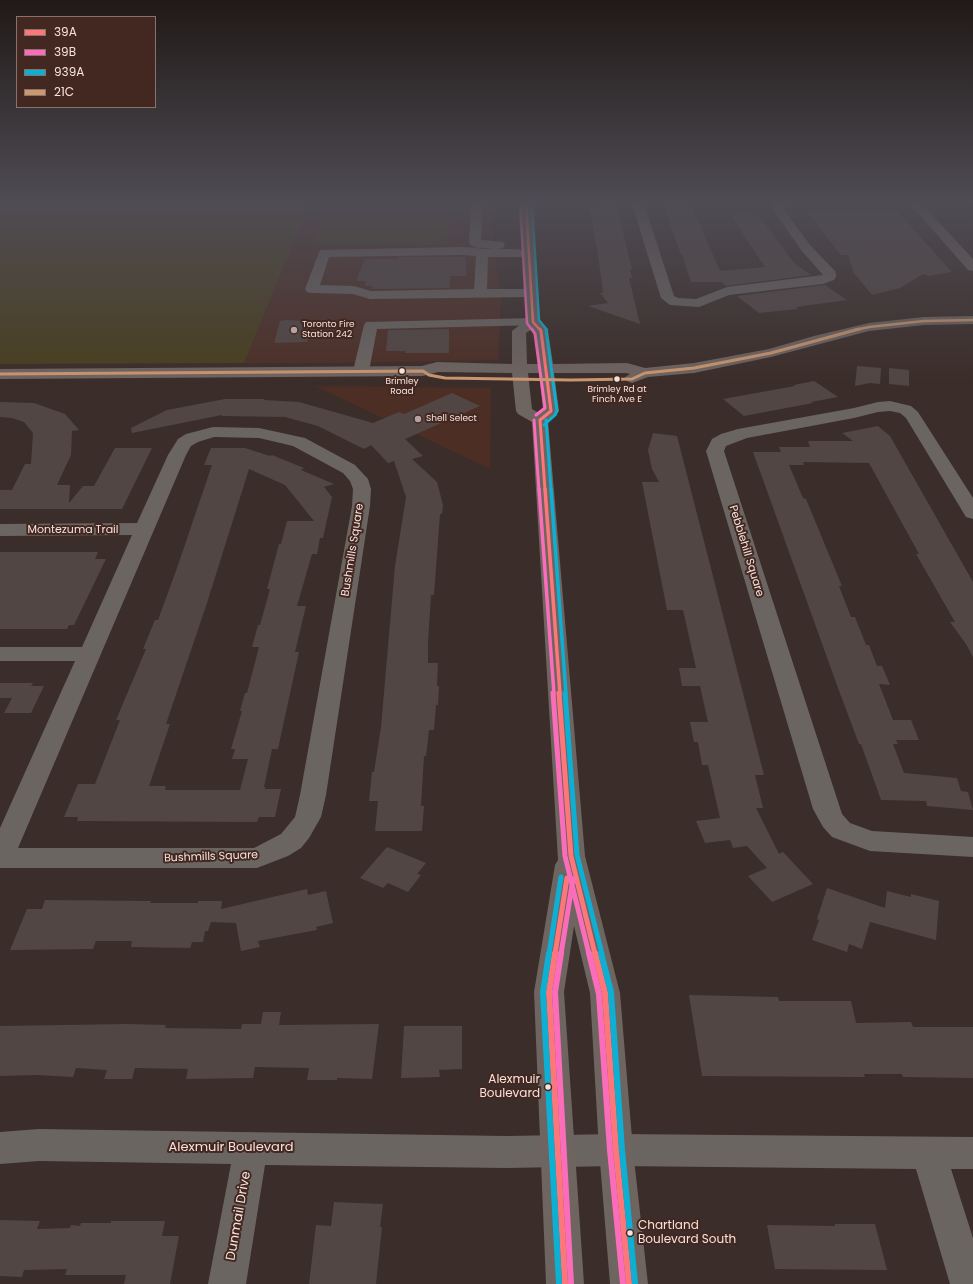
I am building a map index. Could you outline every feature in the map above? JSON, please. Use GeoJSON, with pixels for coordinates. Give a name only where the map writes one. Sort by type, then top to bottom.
{"type":"FeatureCollection","features":[{"type":"Feature","properties":{"kind":"main road"},"geometry":{"type":"LineString","coordinates":[[530,264],[533,322],[541,331],[551,411],[540,420]]}},
{"type":"Feature","properties":{"kind":"main road"},"geometry":{"type":"LineString","coordinates":[[0,374],[423,371],[436,377],[520,373],[632,379],[645,373],[722,364],[771,353],[818,339],[869,327],[924,322],[973,320]]}},
{"type":"Feature","properties":{"kind":"main road"},"geometry":{"type":"LineString","coordinates":[[533,322],[519,331],[520,373],[524,411],[540,420]]}},
{"type":"Feature","properties":{"kind":"main road"},"geometry":{"type":"LineString","coordinates":[[540,420],[571,856],[605,993],[616,1150],[629,1284]]}},
{"type":"Feature","properties":{"kind":"main road"},"geometry":{"type":"LineString","coordinates":[[565,1284],[549,992],[571,856]]}},
{"type":"Feature","properties":{"kind":"street"},"geometry":{"type":"LineString","coordinates":[[320,264],[312,290],[354,290],[370,295],[531,293]]}},
{"type":"Feature","properties":{"kind":"street"},"geometry":{"type":"LineString","coordinates":[[480,293],[481,264]]}},
{"type":"Feature","properties":{"kind":"street"},"geometry":{"type":"LineString","coordinates":[[657,264],[668,298],[675,302],[685,303],[699,302],[727,291],[823,280],[829,278],[830,274],[821,264]]}},
{"type":"Feature","properties":{"kind":"street"},"geometry":{"type":"LineString","coordinates":[[361,371],[372,315],[440,315],[533,322]]}},
{"type":"Feature","properties":{"kind":"street","name":"Pebblehill Square"},"geometry":{"type":"LineString","coordinates":[[973,513],[912,415],[905,409],[890,406],[878,407],[854,413],[744,433],[727,438],[718,443],[715,451],[826,809],[832,820],[841,830],[870,841],[973,847]]}},
{"type":"Feature","properties":{"kind":"street","name":"Bushmills Square"},"geometry":{"type":"LineString","coordinates":[[237,431],[280,437],[299,442],[331,458],[349,469],[359,478],[362,489],[361,506],[314,788],[308,817],[300,832],[291,841],[278,849],[257,858],[0,858],[89,654],[181,449],[184,444],[192,438],[213,432],[237,431]]}},
{"type":"Feature","properties":{"kind":"street","name":"Montezuma Trail"},"geometry":{"type":"LineString","coordinates":[[0,530],[145,530]]}},
{"type":"Feature","properties":{"kind":"street"},"geometry":{"type":"LineString","coordinates":[[0,654],[89,654]]}},
{"type":"Feature","properties":{"kind":"street","name":"Alexmuir Boulevard"},"geometry":{"type":"LineString","coordinates":[[0,1148],[39,1145],[507,1152],[616,1150]]}},
{"type":"Feature","properties":{"kind":"street","name":"Dunmail Drive"},"geometry":{"type":"LineString","coordinates":[[227,1284],[251,1147]]}},
{"type":"Feature","properties":{"kind":"street"},"geometry":{"type":"LineString","coordinates":[[616,1150],[929,1154],[945,1152],[973,1153]]}},
{"type":"Feature","properties":{"kind":"street"},"geometry":{"type":"LineString","coordinates":[[929,1154],[969,1284]]}},
{"type":"Feature","properties":{"kind":"shaded area"},"geometry":{"type":"Polygon","coordinates":[[[0,264],[285,264],[244,363],[0,364],[0,264]]]}},
{"type":"Feature","properties":{"kind":"shaded area"},"geometry":{"type":"Polygon","coordinates":[[[284,264],[496,264],[501,299],[498,360],[244,363],[284,264]]]}},
{"type":"Feature","properties":{"kind":"shaded area"},"geometry":{"type":"Polygon","coordinates":[[[315,386],[491,388],[490,469],[315,386]]]}},
{"type":"Feature","properties":{"kind":"building"},"geometry":{"type":"Polygon","coordinates":[[[363,264],[466,264],[466,276],[450,276],[450,288],[372,289],[372,286],[365,286],[366,281],[356,281],[363,264]]]}},
{"type":"Feature","properties":{"kind":"building"},"geometry":{"type":"Polygon","coordinates":[[[599,264],[631,264],[632,278],[629,278],[640,324],[588,306],[608,303],[600,293],[603,293],[599,264]]]}},
{"type":"Feature","properties":{"kind":"building"},"geometry":{"type":"Polygon","coordinates":[[[685,264],[717,264],[720,271],[765,267],[763,264],[795,264],[811,275],[726,286],[721,282],[691,282],[685,264]]]}},
{"type":"Feature","properties":{"kind":"building"},"geometry":{"type":"Polygon","coordinates":[[[851,264],[945,264],[952,272],[928,276],[923,274],[900,288],[872,295],[854,273],[851,264]]]}},
{"type":"Feature","properties":{"kind":"building"},"geometry":{"type":"Polygon","coordinates":[[[825,285],[847,300],[796,307],[798,309],[759,313],[737,296],[825,285]]]}},
{"type":"Feature","properties":{"kind":"building","name":"Toronto Fire Station 242"},"geometry":{"type":"Polygon","coordinates":[[[280,321],[312,321],[307,342],[274,343],[280,321]]]}},
{"type":"Feature","properties":{"kind":"building"},"geometry":{"type":"Polygon","coordinates":[[[449,329],[449,353],[405,353],[406,351],[386,351],[388,330],[449,329]]]}},
{"type":"Feature","properties":{"kind":"building"},"geometry":{"type":"Polygon","coordinates":[[[857,366],[881,368],[880,384],[870,383],[855,386],[857,366]]]}},
{"type":"Feature","properties":{"kind":"building"},"geometry":{"type":"Polygon","coordinates":[[[889,368],[909,370],[909,386],[889,384],[889,368]]]}},
{"type":"Feature","properties":{"kind":"building"},"geometry":{"type":"Polygon","coordinates":[[[814,381],[838,397],[744,416],[723,399],[795,386],[794,385],[814,381]]]}},
{"type":"Feature","properties":{"kind":"building"},"geometry":{"type":"Polygon","coordinates":[[[452,393],[480,406],[405,439],[423,456],[412,459],[437,482],[443,505],[442,514],[440,514],[434,595],[431,595],[428,642],[428,663],[438,663],[438,705],[436,705],[434,730],[429,730],[426,756],[424,756],[421,806],[424,806],[422,831],[375,831],[378,801],[369,801],[372,772],[374,772],[381,727],[395,566],[406,497],[394,461],[388,463],[371,445],[364,449],[318,426],[285,417],[222,415],[132,433],[131,428],[167,410],[225,399],[264,399],[299,402],[373,423],[399,412],[404,414],[452,393]]]}},
{"type":"Feature","properties":{"kind":"building"},"geometry":{"type":"Polygon","coordinates":[[[0,402],[34,403],[65,414],[79,430],[72,431],[71,455],[57,485],[70,485],[69,503],[83,486],[94,486],[115,448],[152,448],[122,509],[0,509],[0,490],[12,490],[25,464],[31,464],[33,433],[24,422],[12,418],[0,417],[0,402]]]}},
{"type":"Feature","properties":{"kind":"building"},"geometry":{"type":"Polygon","coordinates":[[[878,426],[890,436],[973,582],[973,657],[966,644],[950,622],[955,622],[916,554],[919,554],[869,463],[803,462],[804,465],[789,465],[803,498],[806,499],[842,586],[839,586],[851,617],[855,617],[866,645],[869,645],[877,666],[882,666],[890,685],[879,684],[893,720],[911,720],[919,740],[896,740],[898,744],[893,744],[904,773],[957,778],[961,791],[968,792],[973,810],[927,806],[926,801],[881,800],[861,744],[859,744],[838,688],[753,452],[781,452],[779,447],[810,447],[808,441],[853,441],[842,433],[878,426]]]}},
{"type":"Feature","properties":{"kind":"building"},"geometry":{"type":"Polygon","coordinates":[[[653,433],[677,436],[764,775],[755,775],[763,808],[756,808],[779,854],[783,852],[813,884],[772,902],[748,876],[767,868],[747,846],[733,848],[730,840],[705,843],[696,821],[720,818],[708,765],[702,765],[698,742],[694,742],[690,722],[708,722],[700,686],[682,686],[679,668],[696,668],[683,610],[667,610],[642,482],[659,482],[652,469],[648,450],[653,433]]]}},
{"type":"Feature","properties":{"kind":"building"},"geometry":{"type":"Polygon","coordinates":[[[211,448],[245,448],[270,456],[272,455],[304,468],[301,470],[334,484],[324,487],[332,497],[323,538],[320,538],[317,554],[312,554],[297,606],[306,606],[295,652],[299,652],[278,749],[272,749],[264,787],[265,789],[281,789],[275,817],[259,817],[257,822],[77,821],[78,817],[64,817],[78,784],[95,784],[120,720],[116,720],[146,649],[143,649],[155,620],[158,620],[212,465],[204,465],[211,448]],[[249,469],[207,603],[166,724],[170,724],[149,786],[166,786],[165,790],[240,790],[248,759],[232,759],[235,749],[231,749],[242,711],[240,711],[245,693],[247,693],[259,647],[252,647],[270,589],[267,589],[279,544],[281,544],[287,521],[314,521],[285,485],[249,469]]]}},
{"type":"Feature","properties":{"kind":"building"},"geometry":{"type":"Polygon","coordinates":[[[0,552],[98,552],[95,559],[106,559],[74,625],[69,625],[67,629],[0,629],[0,552]]]}},
{"type":"Feature","properties":{"kind":"building"},"geometry":{"type":"Polygon","coordinates":[[[0,683],[33,683],[31,686],[44,686],[31,713],[4,713],[12,698],[0,698],[0,683]]]}},
{"type":"Feature","properties":{"kind":"building"},"geometry":{"type":"Polygon","coordinates":[[[387,847],[426,863],[417,874],[421,875],[408,892],[388,883],[383,888],[360,878],[387,847]]]}},
{"type":"Feature","properties":{"kind":"building"},"geometry":{"type":"Polygon","coordinates":[[[827,888],[885,908],[887,891],[911,897],[911,894],[939,901],[936,940],[870,922],[862,949],[849,944],[847,952],[812,940],[827,888]]]}},
{"type":"Feature","properties":{"kind":"building"},"geometry":{"type":"Polygon","coordinates":[[[307,889],[308,895],[326,891],[333,923],[316,927],[317,930],[258,941],[260,947],[241,951],[236,923],[211,922],[208,931],[205,931],[203,942],[192,942],[190,948],[131,947],[132,941],[96,941],[93,949],[10,950],[27,909],[42,909],[45,900],[151,901],[150,903],[198,903],[198,901],[222,901],[221,909],[307,889]]]}},
{"type":"Feature","properties":{"kind":"building"},"geometry":{"type":"Polygon","coordinates":[[[689,995],[778,997],[779,1001],[851,1001],[856,1023],[911,1022],[913,1027],[973,1027],[973,1078],[903,1077],[902,1074],[864,1074],[865,1077],[702,1076],[689,995]]]}},
{"type":"Feature","properties":{"kind":"building"},"geometry":{"type":"Polygon","coordinates":[[[263,1012],[281,1012],[279,1025],[379,1024],[372,1079],[337,1078],[337,1080],[307,1080],[309,1068],[255,1067],[253,1078],[186,1079],[188,1069],[135,1068],[132,1079],[104,1079],[107,1070],[76,1068],[73,1077],[37,1075],[0,1076],[0,1026],[127,1024],[166,1025],[165,1028],[241,1029],[242,1024],[261,1024],[263,1012]]]}},
{"type":"Feature","properties":{"kind":"building"},"geometry":{"type":"Polygon","coordinates":[[[404,1026],[462,1026],[462,1069],[439,1070],[440,1077],[401,1078],[404,1026]]]}},
{"type":"Feature","properties":{"kind":"building"},"geometry":{"type":"Polygon","coordinates":[[[334,1202],[383,1204],[376,1284],[309,1284],[316,1225],[331,1226],[334,1202]]]}},
{"type":"Feature","properties":{"kind":"building"},"geometry":{"type":"Polygon","coordinates":[[[0,1220],[40,1221],[37,1229],[70,1228],[71,1225],[80,1226],[81,1223],[111,1223],[111,1221],[165,1221],[162,1236],[179,1236],[170,1284],[124,1284],[126,1275],[65,1275],[67,1269],[24,1270],[22,1277],[0,1276],[0,1220]]]}},
{"type":"Feature","properties":{"kind":"building"},"geometry":{"type":"Polygon","coordinates":[[[835,1224],[875,1224],[887,1270],[775,1269],[767,1225],[835,1226],[835,1224]]]}},
{"type":"Feature","properties":{"kind":"transit line","name":"39B"},"geometry":{"type":"LineString","coordinates":[[524,264],[527,323],[535,334],[545,408],[536,415]]}},
{"type":"Feature","properties":{"kind":"transit line","name":"39A"},"geometry":{"type":"LineString","coordinates":[[530,264],[533,322],[541,331],[551,411],[540,420]]}},
{"type":"Feature","properties":{"kind":"transit line","name":"939A"},"geometry":{"type":"LineString","coordinates":[[536,264],[539,320],[547,330],[557,411],[555,415],[544,425]]}},
{"type":"Feature","properties":{"kind":"transit line","name":"21C"},"geometry":{"type":"LineString","coordinates":[[0,374],[423,371],[429,375],[445,378],[571,380],[632,379],[645,373],[694,368],[771,353],[819,339],[869,327],[924,321],[973,320]]}},
{"type":"Feature","properties":{"kind":"transit line","name":"39B"},"geometry":{"type":"LineString","coordinates":[[534,420],[565,856],[599,994],[610,1150],[623,1284]]}},
{"type":"Feature","properties":{"kind":"transit line","name":"39A"},"geometry":{"type":"LineString","coordinates":[[540,420],[571,856],[605,993],[616,1150],[629,1284]]}},
{"type":"Feature","properties":{"kind":"transit line","name":"939A"},"geometry":{"type":"LineString","coordinates":[[546,420],[577,855],[611,992],[622,1150],[635,1283]]}},
{"type":"Feature","properties":{"kind":"transit line","name":"939A"},"geometry":{"type":"LineString","coordinates":[[559,1284],[543,992],[561,877]]}},
{"type":"Feature","properties":{"kind":"transit line","name":"39A"},"geometry":{"type":"LineString","coordinates":[[565,1284],[549,992],[567,878]]}},
{"type":"Feature","properties":{"kind":"transit line","name":"39B"},"geometry":{"type":"LineString","coordinates":[[571,1284],[555,992],[573,879]]}},
{"type":"Feature","properties":{"kind":"place","name":"Toronto Fire Station 242"},"geometry":{"type":"Point","coordinates":[294,330]}},
{"type":"Feature","properties":{"kind":"place","name":"Brimley Road"},"geometry":{"type":"Point","coordinates":[402,371]}},
{"type":"Feature","properties":{"kind":"place","name":"Brimley Rd at Finch Ave E"},"geometry":{"type":"Point","coordinates":[617,379]}},
{"type":"Feature","properties":{"kind":"place","name":"Shell Select"},"geometry":{"type":"Point","coordinates":[418,419]}},
{"type":"Feature","properties":{"kind":"place","name":"Alexmuir Boulevard"},"geometry":{"type":"Point","coordinates":[548,1087]}},
{"type":"Feature","properties":{"kind":"place","name":"Chartland Boulevard South"},"geometry":{"type":"Point","coordinates":[630,1233]}}]}
